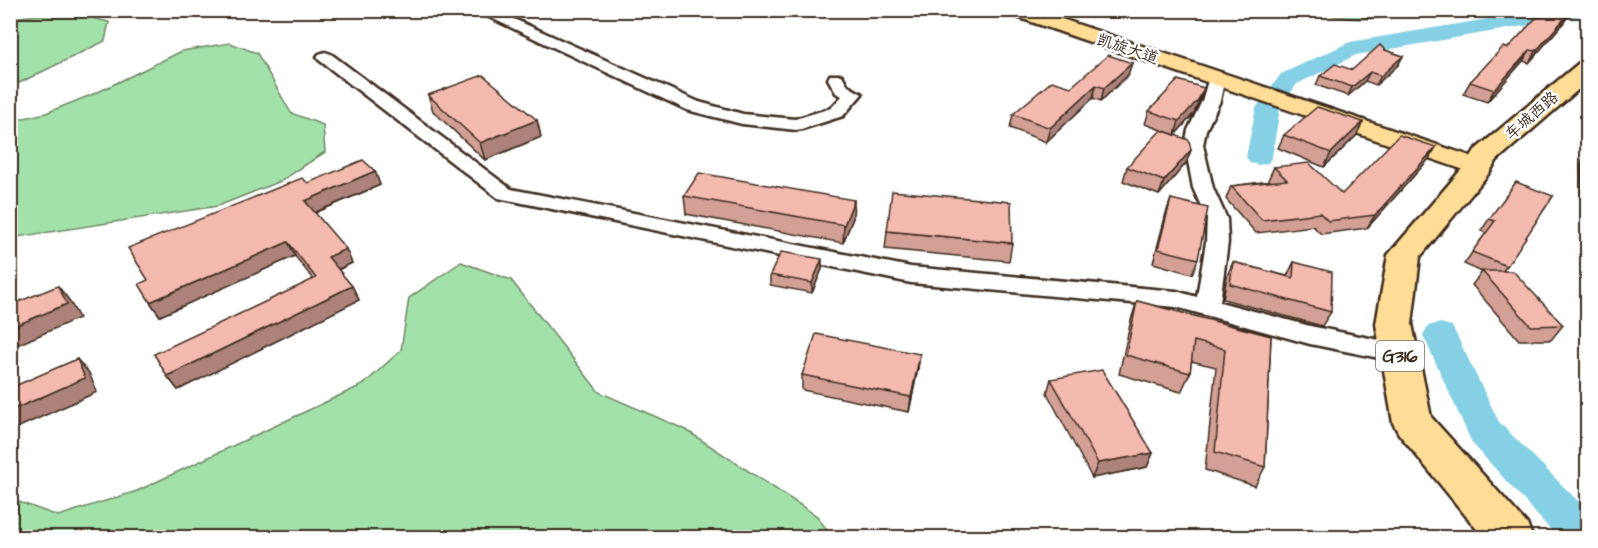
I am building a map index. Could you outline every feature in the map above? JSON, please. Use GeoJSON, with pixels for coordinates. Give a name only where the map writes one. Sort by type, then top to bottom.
{"type":"FeatureCollection","features":[{"type":"Feature","properties":{"kind":"highway","name":"车城西路"},"geometry":{"type":"LineString","coordinates":[[1482,161],[1587,68]]}},
{"type":"Feature","properties":{"kind":"highway","name":"G316"},"geometry":{"type":"LineString","coordinates":[[1482,161],[1404,255],[1394,324],[1413,423],[1511,537]]}},
{"type":"Feature","properties":{"kind":"main road","name":"凯旋大道"},"geometry":{"type":"LineString","coordinates":[[1016,10],[1217,77],[1244,82]]}},
{"type":"Feature","properties":{"kind":"main road","name":"凯旋大道"},"geometry":{"type":"LineString","coordinates":[[1039,10],[1244,82]]}},
{"type":"Feature","properties":{"kind":"main road"},"geometry":{"type":"LineString","coordinates":[[1244,82],[1482,161]]}},
{"type":"Feature","properties":{"kind":"street"},"geometry":{"type":"LineString","coordinates":[[481,10],[693,106],[742,119],[796,125],[837,112],[853,94],[842,89],[836,79]]}},
{"type":"Feature","properties":{"kind":"street"},"geometry":{"type":"LineString","coordinates":[[325,57],[505,194],[911,275],[1176,299],[1311,335],[1400,353]]}},
{"type":"Feature","properties":{"kind":"street"},"geometry":{"type":"LineString","coordinates":[[1207,308],[1217,242],[1217,219],[1203,188],[1194,145],[1197,130],[1211,101],[1217,77]]}},
{"type":"Feature","properties":{"kind":"green space"},"geometry":{"type":"Polygon","coordinates":[[[1306,11],[1402,11],[1366,19],[1306,11]]]}},
{"type":"Feature","properties":{"kind":"green space"},"geometry":{"type":"Polygon","coordinates":[[[37,15],[80,15],[109,22],[105,41],[11,87],[11,18],[37,15]]]}},
{"type":"Feature","properties":{"kind":"green space"},"geometry":{"type":"Polygon","coordinates":[[[230,43],[257,53],[291,113],[323,125],[325,152],[281,181],[218,206],[11,238],[11,121],[46,113],[96,93],[182,51],[230,43]]]}},
{"type":"Feature","properties":{"kind":"green space"},"geometry":{"type":"Polygon","coordinates":[[[461,262],[511,280],[599,392],[686,430],[817,516],[832,537],[11,537],[11,499],[58,516],[137,491],[364,384],[401,350],[409,298],[461,262]]]}},
{"type":"Feature","properties":{"kind":"building"},"geometry":{"type":"Polygon","coordinates":[[[1571,11],[1536,51],[1530,50],[1494,90],[1470,82],[1503,47],[1508,48],[1536,18],[1571,11]]]}},
{"type":"Feature","properties":{"kind":"building"},"geometry":{"type":"Polygon","coordinates":[[[1380,45],[1385,50],[1403,56],[1381,76],[1370,72],[1352,87],[1320,76],[1335,64],[1352,70],[1380,45]]]}},
{"type":"Feature","properties":{"kind":"building"},"geometry":{"type":"Polygon","coordinates":[[[1108,55],[1132,63],[1104,88],[1096,85],[1050,128],[1013,114],[1052,81],[1071,87],[1108,55]]]}},
{"type":"Feature","properties":{"kind":"building"},"geometry":{"type":"Polygon","coordinates":[[[483,75],[537,120],[480,143],[428,95],[483,75]]]}},
{"type":"Feature","properties":{"kind":"building"},"geometry":{"type":"Polygon","coordinates":[[[1178,80],[1204,88],[1198,100],[1179,121],[1149,111],[1178,80]]]}},
{"type":"Feature","properties":{"kind":"building"},"geometry":{"type":"Polygon","coordinates":[[[1317,107],[1363,122],[1331,153],[1284,135],[1317,107]]]}},
{"type":"Feature","properties":{"kind":"building"},"geometry":{"type":"Polygon","coordinates":[[[1161,130],[1189,140],[1191,150],[1164,181],[1127,167],[1161,130]]]}},
{"type":"Feature","properties":{"kind":"building"},"geometry":{"type":"Polygon","coordinates":[[[1399,135],[1436,147],[1375,215],[1328,221],[1320,213],[1262,220],[1231,186],[1287,180],[1274,167],[1309,163],[1342,194],[1399,135]]]}},
{"type":"Feature","properties":{"kind":"building"},"geometry":{"type":"Polygon","coordinates":[[[363,160],[375,171],[305,201],[346,249],[328,257],[352,286],[167,376],[154,354],[316,278],[288,242],[150,302],[139,284],[148,280],[128,248],[302,178],[308,183],[363,160]]]}},
{"type":"Feature","properties":{"kind":"building"},"geometry":{"type":"Polygon","coordinates":[[[699,173],[854,200],[844,225],[684,196],[699,173]]]}},
{"type":"Feature","properties":{"kind":"building"},"geometry":{"type":"Polygon","coordinates":[[[1516,182],[1553,196],[1507,266],[1472,252],[1495,221],[1489,219],[1516,182]]]}},
{"type":"Feature","properties":{"kind":"building"},"geometry":{"type":"Polygon","coordinates":[[[892,191],[1011,202],[1012,243],[887,231],[892,191]]]}},
{"type":"Feature","properties":{"kind":"building"},"geometry":{"type":"Polygon","coordinates":[[[1171,199],[1208,208],[1198,259],[1158,249],[1171,199]]]}},
{"type":"Feature","properties":{"kind":"building"},"geometry":{"type":"Polygon","coordinates":[[[781,252],[822,259],[812,283],[770,275],[781,252]]]}},
{"type":"Feature","properties":{"kind":"building"},"geometry":{"type":"Polygon","coordinates":[[[1233,262],[1293,278],[1294,262],[1332,272],[1331,312],[1230,284],[1233,262]]]}},
{"type":"Feature","properties":{"kind":"building"},"geometry":{"type":"Polygon","coordinates":[[[1482,271],[1513,271],[1563,325],[1531,326],[1482,271]]]}},
{"type":"Feature","properties":{"kind":"building"},"geometry":{"type":"Polygon","coordinates":[[[58,286],[67,304],[10,328],[10,305],[58,286]]]}},
{"type":"Feature","properties":{"kind":"building"},"geometry":{"type":"Polygon","coordinates":[[[1137,301],[1271,336],[1265,467],[1215,452],[1225,349],[1194,341],[1190,373],[1126,355],[1137,301]]]}},
{"type":"Feature","properties":{"kind":"building"},"geometry":{"type":"Polygon","coordinates":[[[816,334],[920,354],[911,397],[802,375],[816,334]]]}},
{"type":"Feature","properties":{"kind":"building"},"geometry":{"type":"Polygon","coordinates":[[[77,359],[85,378],[10,411],[10,388],[77,359]]]}},
{"type":"Feature","properties":{"kind":"building"},"geometry":{"type":"Polygon","coordinates":[[[1102,370],[1153,453],[1098,463],[1051,379],[1102,370]]]}},
{"type":"Feature","properties":{"kind":"waterway"},"geometry":{"type":"LineString","coordinates":[[1259,157],[1268,108],[1289,79],[1350,49],[1583,10]]}},
{"type":"Feature","properties":{"kind":"waterway"},"geometry":{"type":"LineString","coordinates":[[1440,335],[1485,432],[1586,538]]}},
{"type":"Feature","properties":{"kind":"railway"},"geometry":{"type":"LineString","coordinates":[[1588,147],[1582,165],[1584,244],[1588,253]]}}]}
